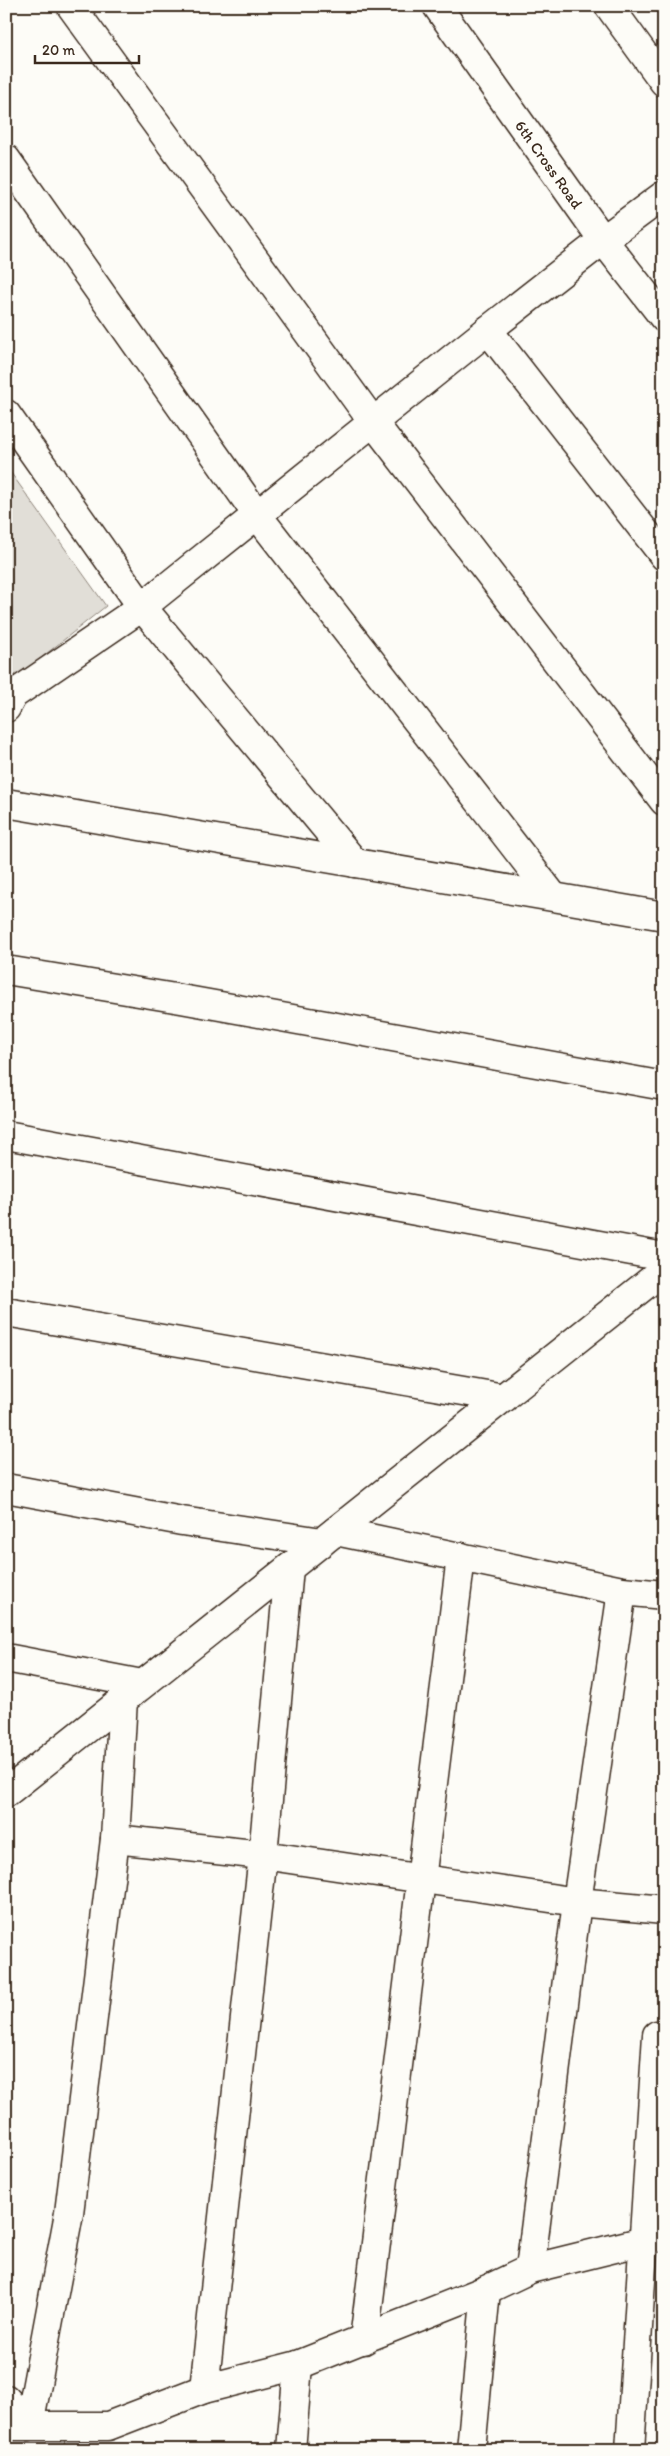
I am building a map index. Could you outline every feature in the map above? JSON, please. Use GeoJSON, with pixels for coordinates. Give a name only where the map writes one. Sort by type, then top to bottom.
{"type":"FeatureCollection","features":[{"type":"Feature","properties":{"kind":"street"},"geometry":{"type":"LineString","coordinates":[[71,6],[373,422],[664,801]]}},
{"type":"Feature","properties":{"kind":"street","name":"6th Cross Road"},"geometry":{"type":"LineString","coordinates":[[437,6],[603,240],[664,318]]}},
{"type":"Feature","properties":{"kind":"street"},"geometry":{"type":"LineString","coordinates":[[609,6],[664,82]]}},
{"type":"Feature","properties":{"kind":"street"},"geometry":{"type":"LineString","coordinates":[[6,158],[258,516],[552,896]]}},
{"type":"Feature","properties":{"kind":"street"},"geometry":{"type":"LineString","coordinates":[[6,708],[13,695],[142,607],[488,330],[664,195]]}},
{"type":"Feature","properties":{"kind":"street"},"geometry":{"type":"LineString","coordinates":[[488,330],[664,556]]}},
{"type":"Feature","properties":{"kind":"street"},"geometry":{"type":"LineString","coordinates":[[6,414],[142,607],[355,862]]}},
{"type":"Feature","properties":{"kind":"street"},"geometry":{"type":"LineString","coordinates":[[6,803],[664,916]]}},
{"type":"Feature","properties":{"kind":"street"},"geometry":{"type":"LineString","coordinates":[[6,970],[181,999],[664,1086]]}},
{"type":"Feature","properties":{"kind":"street"},"geometry":{"type":"LineString","coordinates":[[6,1135],[664,1257]]}},
{"type":"Feature","properties":{"kind":"street"},"geometry":{"type":"LineString","coordinates":[[6,1793],[664,1270]]}},
{"type":"Feature","properties":{"kind":"street"},"geometry":{"type":"LineString","coordinates":[[6,1312],[504,1398]]}},
{"type":"Feature","properties":{"kind":"street"},"geometry":{"type":"LineString","coordinates":[[6,1488],[182,1521],[329,1536],[461,1557],[622,1591],[664,1595]]}},
{"type":"Feature","properties":{"kind":"street"},"geometry":{"type":"LineString","coordinates":[[364,2340],[461,1557]]}},
{"type":"Feature","properties":{"kind":"street"},"geometry":{"type":"LineString","coordinates":[[204,2389],[263,1855],[289,1568]]}},
{"type":"Feature","properties":{"kind":"street"},"geometry":{"type":"LineString","coordinates":[[530,2269],[577,1902],[622,1591]]}},
{"type":"Feature","properties":{"kind":"street"},"geometry":{"type":"LineString","coordinates":[[6,1658],[132,1692]]}},
{"type":"Feature","properties":{"kind":"street"},"geometry":{"type":"LineString","coordinates":[[18,2426],[69,2213],[132,1692]]}},
{"type":"Feature","properties":{"kind":"street"},"geometry":{"type":"LineString","coordinates":[[115,1839],[263,1855],[577,1902],[664,1910]]}},
{"type":"Feature","properties":{"kind":"street"},"geometry":{"type":"LineString","coordinates":[[630,2450],[654,2238],[656,2035]]}},
{"type":"Feature","properties":{"kind":"street"},"geometry":{"type":"LineString","coordinates":[[18,2426],[108,2438],[204,2389],[298,2366],[486,2290],[530,2269],[654,2238]]}},
{"type":"Feature","properties":{"kind":"street"},"geometry":{"type":"LineString","coordinates":[[471,2450],[486,2290]]}},
{"type":"Feature","properties":{"kind":"street"},"geometry":{"type":"LineString","coordinates":[[291,2450],[298,2366]]}},
{"type":"Feature","properties":{"kind":"street"},"geometry":{"type":"LineString","coordinates":[[6,2399],[18,2426]]}},
{"type":"Feature","properties":{"kind":"shaded area"},"geometry":{"type":"Polygon","coordinates":[[[6,466],[106,606],[6,686],[6,466]]]}}]}
